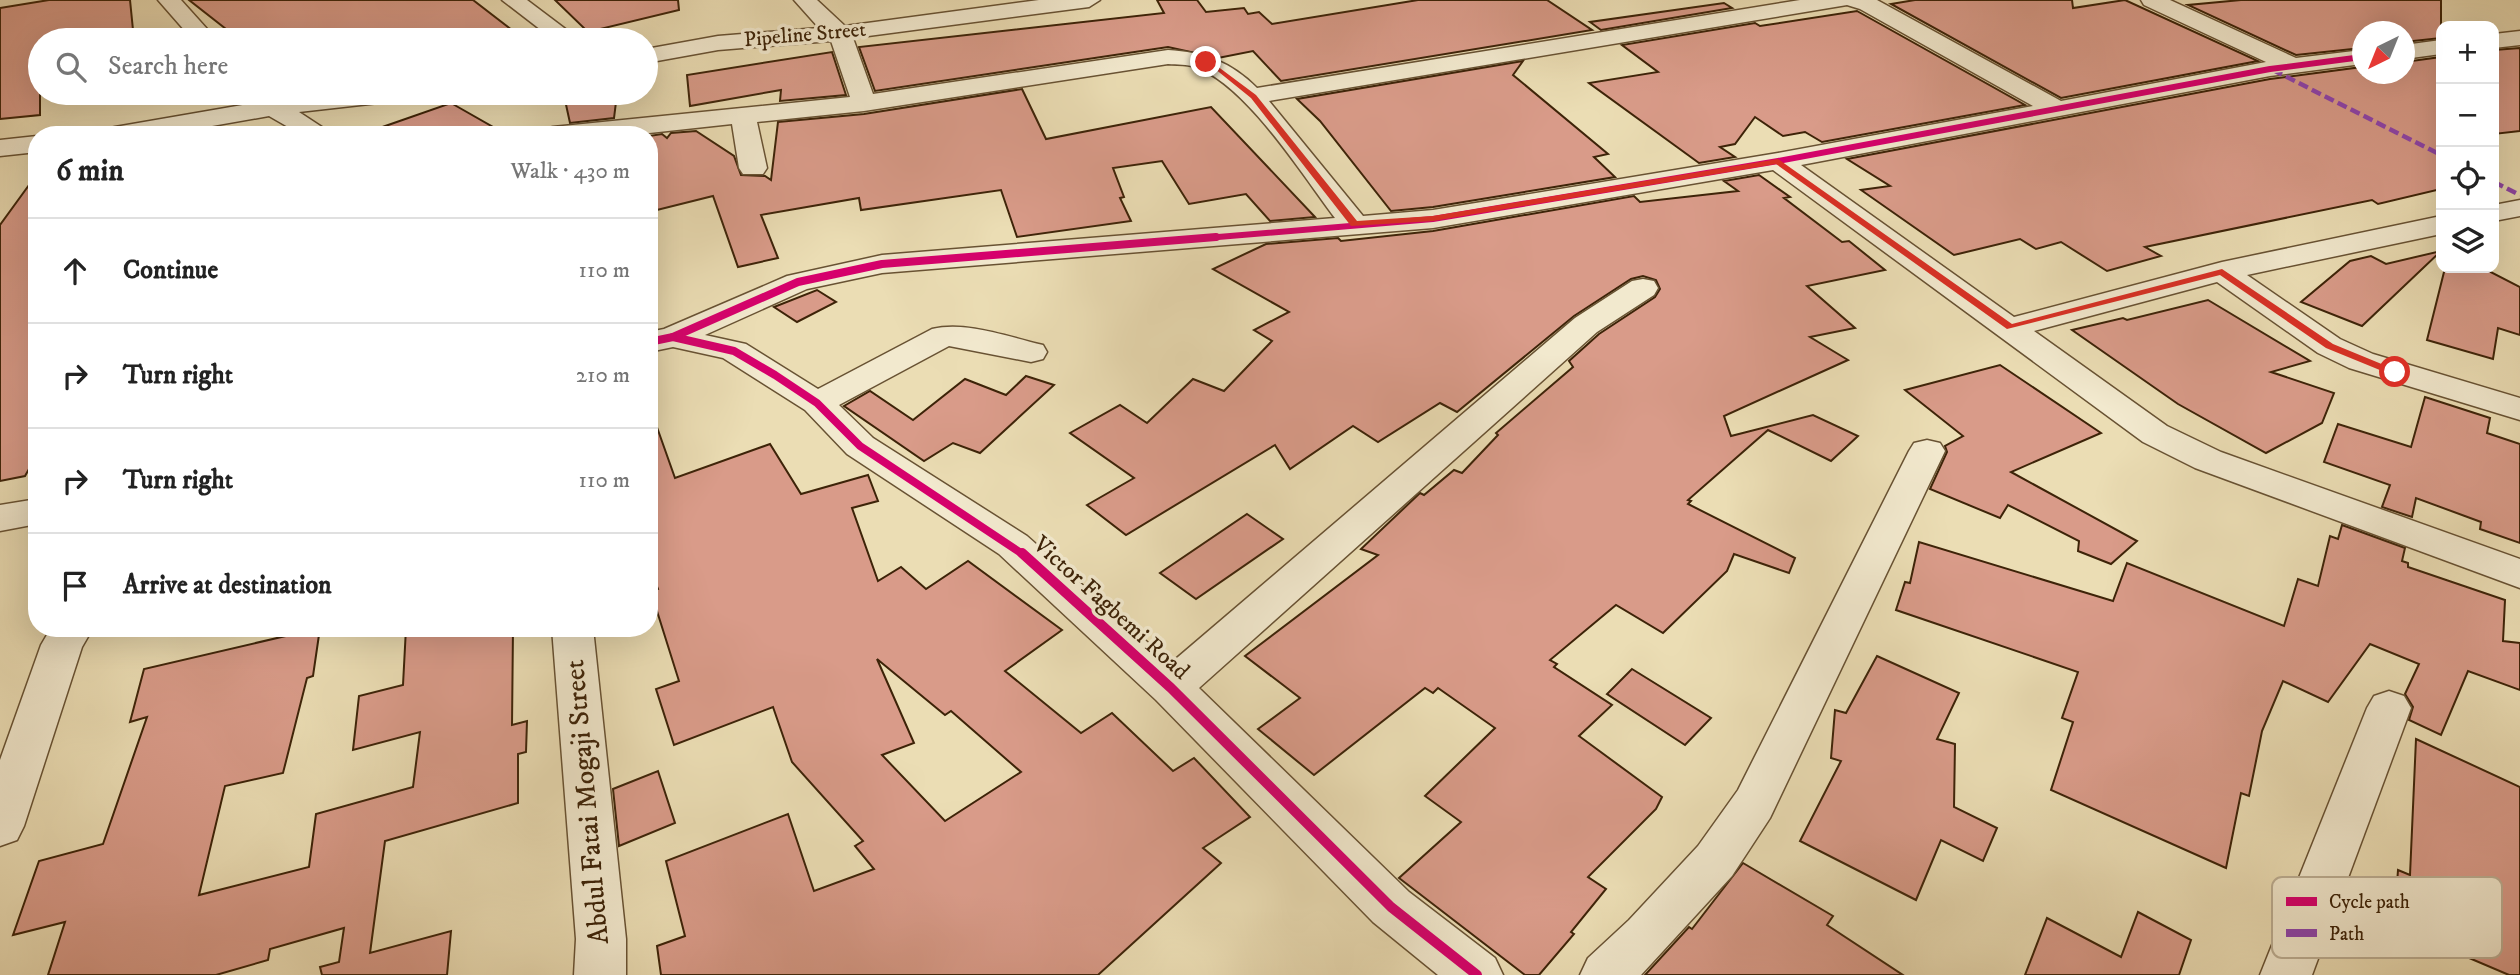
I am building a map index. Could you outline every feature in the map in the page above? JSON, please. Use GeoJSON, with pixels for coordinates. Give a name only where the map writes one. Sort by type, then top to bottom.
{"type":"FeatureCollection","features":[{"type":"Feature","properties":{"kind":"street"},"geometry":{"type":"LineString","coordinates":[[169,0],[194,28]]}},
{"type":"Feature","properties":{"kind":"street"},"geometry":{"type":"LineString","coordinates":[[513,0],[552,28]]}},
{"type":"Feature","properties":{"kind":"street"},"geometry":{"type":"LineString","coordinates":[[805,0],[821,19],[840,33],[864,103]]}},
{"type":"Feature","properties":{"kind":"street","name":"Pipeline Street"},"geometry":{"type":"LineString","coordinates":[[658,54],[718,43],[840,33],[1089,0]]}},
{"type":"Feature","properties":{"kind":"street"},"geometry":{"type":"LineString","coordinates":[[1254,96],[1841,0]]}},
{"type":"Feature","properties":{"kind":"street"},"geometry":{"type":"LineString","coordinates":[[1853,0],[1868,4],[2058,109]]}},
{"type":"Feature","properties":{"kind":"street"},"geometry":{"type":"LineString","coordinates":[[2151,0],[2291,65]]}},
{"type":"Feature","properties":{"kind":"street"},"geometry":{"type":"LineString","coordinates":[[2499,40],[2520,38]]}},
{"type":"Feature","properties":{"kind":"street"},"geometry":{"type":"LineString","coordinates":[[2415,51],[2436,48]]}},
{"type":"Feature","properties":{"kind":"street"},"geometry":{"type":"LineString","coordinates":[[643,126],[864,103],[1168,57],[1206,62],[1254,96],[1354,224]]}},
{"type":"Feature","properties":{"kind":"street"},"geometry":{"type":"LineString","coordinates":[[661,339],[798,282],[882,264],[1433,219],[1778,161],[2291,65],[2352,58]]}},
{"type":"Feature","properties":{"kind":"street"},"geometry":{"type":"LineString","coordinates":[[153,126],[242,105]]}},
{"type":"Feature","properties":{"kind":"street"},"geometry":{"type":"LineString","coordinates":[[271,105],[305,126]]}},
{"type":"Feature","properties":{"kind":"street"},"geometry":{"type":"LineString","coordinates":[[743,116],[753,168]]}},
{"type":"Feature","properties":{"kind":"street"},"geometry":{"type":"LineString","coordinates":[[0,148],[28,145]]}},
{"type":"Feature","properties":{"kind":"street"},"geometry":{"type":"LineString","coordinates":[[1778,161],[2011,327],[2155,434],[2208,460],[2520,573]]}},
{"type":"Feature","properties":{"kind":"street"},"geometry":{"type":"LineString","coordinates":[[2499,213],[2520,208]]}},
{"type":"Feature","properties":{"kind":"street"},"geometry":{"type":"LineString","coordinates":[[2011,327],[2222,271],[2436,226]]}},
{"type":"Feature","properties":{"kind":"street"},"geometry":{"type":"LineString","coordinates":[[2222,271],[2329,346],[2361,361],[2520,409]]}},
{"type":"Feature","properties":{"kind":"street"},"geometry":{"type":"LineString","coordinates":[[1171,688],[1586,325],[1643,288]]}},
{"type":"Feature","properties":{"kind":"street"},"geometry":{"type":"LineString","coordinates":[[817,402],[943,337],[960,336],[1031,352]]}},
{"type":"Feature","properties":{"kind":"street","name":"Victor Fagbemi Road"},"geometry":{"type":"LineString","coordinates":[[661,339],[734,351],[817,402],[860,446],[1013,545],[1171,688],[1391,907],[1477,975]]}},
{"type":"Feature","properties":{"kind":"street"},"geometry":{"type":"LineString","coordinates":[[1606,975],[1647,936],[1715,861],[1754,804],[1927,451]]}},
{"type":"Feature","properties":{"kind":"street"},"geometry":{"type":"LineString","coordinates":[[0,518],[28,513]]}},
{"type":"Feature","properties":{"kind":"street"},"geometry":{"type":"LineString","coordinates":[[0,825],[62,645],[67,637]]}},
{"type":"Feature","properties":{"kind":"street","name":"Abdul Fatai Mogaji Street"},"geometry":{"type":"LineString","coordinates":[[573,637],[601,939],[600,975]]}},
{"type":"Feature","properties":{"kind":"street"},"geometry":{"type":"LineString","coordinates":[[2324,877],[2389,708]]}},
{"type":"Feature","properties":{"kind":"street"},"geometry":{"type":"LineString","coordinates":[[2286,975],[2293,958]]}},
{"type":"Feature","properties":{"kind":"building"},"geometry":{"type":"Polygon","coordinates":[[[49,0],[130,0],[133,28],[28,28],[28,105],[40,105],[40,115],[0,119],[0,8],[49,0]]]}},
{"type":"Feature","properties":{"kind":"building"},"geometry":{"type":"Polygon","coordinates":[[[189,0],[473,0],[509,28],[225,28],[189,0]]]}},
{"type":"Feature","properties":{"kind":"building"},"geometry":{"type":"Polygon","coordinates":[[[555,0],[678,0],[679,10],[605,28],[584,28],[555,0]]]}},
{"type":"Feature","properties":{"kind":"building"},"geometry":{"type":"Polygon","coordinates":[[[1157,0],[1197,0],[1206,12],[1244,8],[1248,14],[1259,12],[1272,24],[1418,0],[1547,0],[1592,30],[1281,81],[1253,51],[1218,58],[1168,47],[875,91],[859,47],[1164,13],[1157,0]]]}},
{"type":"Feature","properties":{"kind":"building"},"geometry":{"type":"Polygon","coordinates":[[[1915,0],[2072,0],[2073,8],[2125,0],[2258,61],[2061,98],[1891,4],[1915,0]]]}},
{"type":"Feature","properties":{"kind":"building"},"geometry":{"type":"Polygon","coordinates":[[[2241,0],[2441,0],[2441,21],[2436,21],[2436,39],[2415,41],[2415,21],[2352,21],[2352,49],[2296,55],[2188,5],[2241,0]]]}},
{"type":"Feature","properties":{"kind":"building"},"geometry":{"type":"Polygon","coordinates":[[[1724,3],[1732,8],[1601,30],[1590,22],[1724,3]]]}},
{"type":"Feature","properties":{"kind":"building"},"geometry":{"type":"Polygon","coordinates":[[[1857,11],[2025,105],[1822,142],[1805,132],[1783,136],[1755,117],[1735,144],[1720,147],[1735,157],[1699,163],[1589,83],[1658,72],[1622,45],[1755,23],[1760,26],[1857,11]]]}},
{"type":"Feature","properties":{"kind":"building"},"geometry":{"type":"Polygon","coordinates":[[[2520,48],[2520,131],[2499,133],[2499,50],[2520,48]]]}},
{"type":"Feature","properties":{"kind":"building"},"geometry":{"type":"Polygon","coordinates":[[[832,52],[846,95],[780,101],[781,90],[690,106],[687,75],[832,52]]]}},
{"type":"Feature","properties":{"kind":"building"},"geometry":{"type":"Polygon","coordinates":[[[2436,58],[2436,190],[2378,204],[2372,200],[2145,247],[2161,256],[2107,271],[2061,242],[2036,249],[2020,239],[1954,255],[1861,190],[1890,186],[1847,159],[2270,79],[2352,68],[2352,84],[2415,84],[2415,61],[2436,58]]]}},
{"type":"Feature","properties":{"kind":"building"},"geometry":{"type":"Polygon","coordinates":[[[1523,61],[1513,75],[1608,154],[1594,157],[1615,177],[1433,207],[1391,211],[1320,121],[1297,99],[1523,61]]]}},
{"type":"Feature","properties":{"kind":"building"},"geometry":{"type":"Polygon","coordinates":[[[1022,89],[1046,139],[1211,107],[1315,217],[1270,221],[1246,194],[1189,204],[1162,161],[1113,168],[1124,197],[1120,198],[1131,221],[1017,237],[1001,190],[861,210],[859,198],[761,215],[778,258],[738,267],[713,196],[658,210],[658,135],[667,138],[671,133],[696,131],[734,156],[741,175],[765,176],[771,180],[778,122],[864,114],[1022,89]]]}},
{"type":"Feature","properties":{"kind":"building"},"geometry":{"type":"Polygon","coordinates":[[[445,105],[454,105],[491,126],[385,126],[445,105]]]}},
{"type":"Feature","properties":{"kind":"building"},"geometry":{"type":"Polygon","coordinates":[[[566,105],[616,105],[614,118],[570,123],[566,105]]]}},
{"type":"Feature","properties":{"kind":"building"},"geometry":{"type":"Polygon","coordinates":[[[1759,175],[1790,197],[1784,198],[1842,242],[1849,241],[1885,270],[1807,286],[1855,328],[1810,337],[1848,360],[1724,416],[1731,436],[1813,415],[1858,436],[1831,461],[1768,430],[1688,500],[1691,501],[1688,504],[1795,558],[1789,573],[1734,554],[1727,571],[1663,633],[1616,605],[1550,660],[1557,664],[1554,667],[1612,705],[1579,736],[1662,797],[1656,809],[1588,877],[1606,889],[1571,932],[1574,934],[1539,975],[1525,975],[1399,878],[1461,822],[1425,796],[1495,728],[1438,688],[1433,693],[1425,688],[1314,775],[1258,729],[1300,698],[1245,656],[1378,555],[1361,549],[1420,493],[1424,495],[1454,470],[1462,473],[1498,435],[1496,433],[1573,367],[1569,361],[1599,334],[1655,297],[1660,289],[1656,280],[1643,276],[1631,279],[1574,316],[1457,412],[1440,403],[1378,442],[1353,426],[1290,469],[1275,445],[1126,535],[1087,505],[1134,478],[1070,433],[1120,405],[1147,423],[1193,379],[1224,391],[1272,341],[1254,330],[1289,312],[1213,269],[1266,244],[1338,238],[1341,241],[1433,231],[1634,196],[1640,202],[1738,191],[1724,181],[1759,175]]]}},
{"type":"Feature","properties":{"kind":"building"},"geometry":{"type":"Polygon","coordinates":[[[28,186],[28,471],[25,476],[0,481],[0,225],[28,186]]]}},
{"type":"Feature","properties":{"kind":"building"},"geometry":{"type":"Polygon","coordinates":[[[2436,252],[2436,256],[2362,326],[2301,302],[2350,261],[2371,256],[2386,264],[2436,252]]]}},
{"type":"Feature","properties":{"kind":"building"},"geometry":{"type":"Polygon","coordinates":[[[2444,273],[2493,273],[2520,287],[2520,335],[2498,328],[2493,359],[2427,340],[2444,273]]]}},
{"type":"Feature","properties":{"kind":"building"},"geometry":{"type":"Polygon","coordinates":[[[817,290],[836,302],[797,322],[774,307],[817,290]]]}},
{"type":"Feature","properties":{"kind":"building"},"geometry":{"type":"Polygon","coordinates":[[[2208,300],[2310,361],[2271,372],[2334,393],[2322,423],[2266,453],[2178,404],[2072,330],[2208,300]]]}},
{"type":"Feature","properties":{"kind":"building"},"geometry":{"type":"Polygon","coordinates":[[[2000,365],[2101,433],[2011,472],[2137,541],[2111,564],[2078,551],[2079,541],[2008,505],[2000,518],[1930,489],[1947,452],[1945,446],[1963,436],[1905,390],[2000,365]]]}},
{"type":"Feature","properties":{"kind":"building"},"geometry":{"type":"Polygon","coordinates":[[[1026,376],[1054,385],[980,453],[953,443],[924,461],[844,406],[870,391],[913,420],[965,379],[1006,395],[1026,376]]]}},
{"type":"Feature","properties":{"kind":"building"},"geometry":{"type":"Polygon","coordinates":[[[2425,397],[2490,418],[2487,433],[2520,444],[2520,543],[2480,529],[2481,522],[2416,498],[2412,517],[2382,507],[2390,485],[2324,462],[2338,424],[2411,447],[2425,397]]]}},
{"type":"Feature","properties":{"kind":"building"},"geometry":{"type":"Polygon","coordinates":[[[658,430],[675,478],[770,444],[801,494],[868,475],[878,501],[852,508],[878,581],[901,567],[926,589],[968,561],[1062,630],[1005,671],[1081,733],[1112,713],[1173,771],[1194,758],[1250,817],[1203,848],[1221,863],[1098,975],[661,975],[657,946],[685,936],[666,861],[788,814],[814,891],[874,869],[855,846],[863,841],[792,762],[773,707],[674,745],[656,689],[679,681],[658,614],[658,430]],[[877,659],[914,743],[882,755],[945,821],[1021,772],[951,711],[945,715],[877,659]]]}},
{"type":"Feature","properties":{"kind":"building"},"geometry":{"type":"Polygon","coordinates":[[[1247,514],[1283,539],[1196,599],[1160,573],[1247,514]]]}},
{"type":"Feature","properties":{"kind":"building"},"geometry":{"type":"Polygon","coordinates":[[[2342,525],[2405,548],[2402,561],[2408,563],[2408,567],[2505,600],[2503,641],[2520,643],[2520,690],[2468,671],[2441,735],[2409,720],[2413,707],[2405,694],[2419,664],[2370,644],[2328,702],[2283,681],[2262,731],[2249,796],[2241,793],[2226,868],[2051,790],[2073,722],[2062,718],[2078,672],[1896,610],[1905,582],[1910,583],[1919,542],[2113,601],[2127,563],[2284,626],[2298,579],[2318,586],[2330,536],[2338,539],[2342,525]]]}},
{"type":"Feature","properties":{"kind":"building"},"geometry":{"type":"Polygon","coordinates":[[[281,637],[319,637],[313,676],[307,678],[283,773],[225,786],[199,895],[309,867],[316,814],[413,787],[420,732],[353,750],[359,696],[403,685],[406,637],[513,637],[512,725],[527,721],[526,752],[518,754],[518,803],[385,841],[370,953],[451,931],[447,975],[322,975],[320,967],[339,962],[344,928],[270,949],[268,960],[216,975],[48,975],[65,922],[13,935],[39,861],[103,844],[147,717],[130,722],[144,669],[281,637]]]}},
{"type":"Feature","properties":{"kind":"building"},"geometry":{"type":"Polygon","coordinates":[[[1877,656],[1959,693],[1937,739],[1955,744],[1954,807],[1997,828],[1983,861],[1941,840],[1916,900],[1800,841],[1841,761],[1831,758],[1835,710],[1846,713],[1877,656]]]}},
{"type":"Feature","properties":{"kind":"building"},"geometry":{"type":"Polygon","coordinates":[[[1632,669],[1711,718],[1685,745],[1607,694],[1632,669]]]}},
{"type":"Feature","properties":{"kind":"building"},"geometry":{"type":"Polygon","coordinates":[[[2416,739],[2520,787],[2520,975],[2509,975],[2469,958],[2502,958],[2502,877],[2398,877],[2398,870],[2410,875],[2416,739]]]}},
{"type":"Feature","properties":{"kind":"building"},"geometry":{"type":"Polygon","coordinates":[[[658,771],[675,823],[619,846],[613,789],[658,771]]]}},
{"type":"Feature","properties":{"kind":"building"},"geometry":{"type":"Polygon","coordinates":[[[1743,863],[1833,916],[1827,925],[1903,975],[1645,975],[1689,927],[1692,929],[1743,863]]]}},
{"type":"Feature","properties":{"kind":"building"},"geometry":{"type":"Polygon","coordinates":[[[2138,912],[2191,940],[2179,975],[2025,975],[2047,918],[2121,957],[2138,912]]]}},
{"type":"Feature","properties":{"kind":"marked path"},"geometry":{"type":"LineString","coordinates":[[2273,70],[2436,152]]}},
{"type":"Feature","properties":{"kind":"marked path"},"geometry":{"type":"LineString","coordinates":[[2499,184],[2520,195]]}},
{"type":"Feature","properties":{"kind":"cycle path"},"geometry":{"type":"LineString","coordinates":[[658,340],[673,337],[798,282],[882,264],[1433,219],[1778,161],[2270,69],[2352,58]]}},
{"type":"Feature","properties":{"kind":"cycle path"},"geometry":{"type":"LineString","coordinates":[[673,337],[734,351],[775,375],[817,403],[860,446],[1013,545],[1171,688],[1391,907],[1477,975]]}},
{"type":"Feature","properties":{"kind":"route"},"geometry":{"type":"LineString","coordinates":[[1206,62],[1254,96],[1354,224],[1433,219],[1778,161],[2011,327],[2222,271],[2329,346],[2361,361],[2395,372]]}}]}
